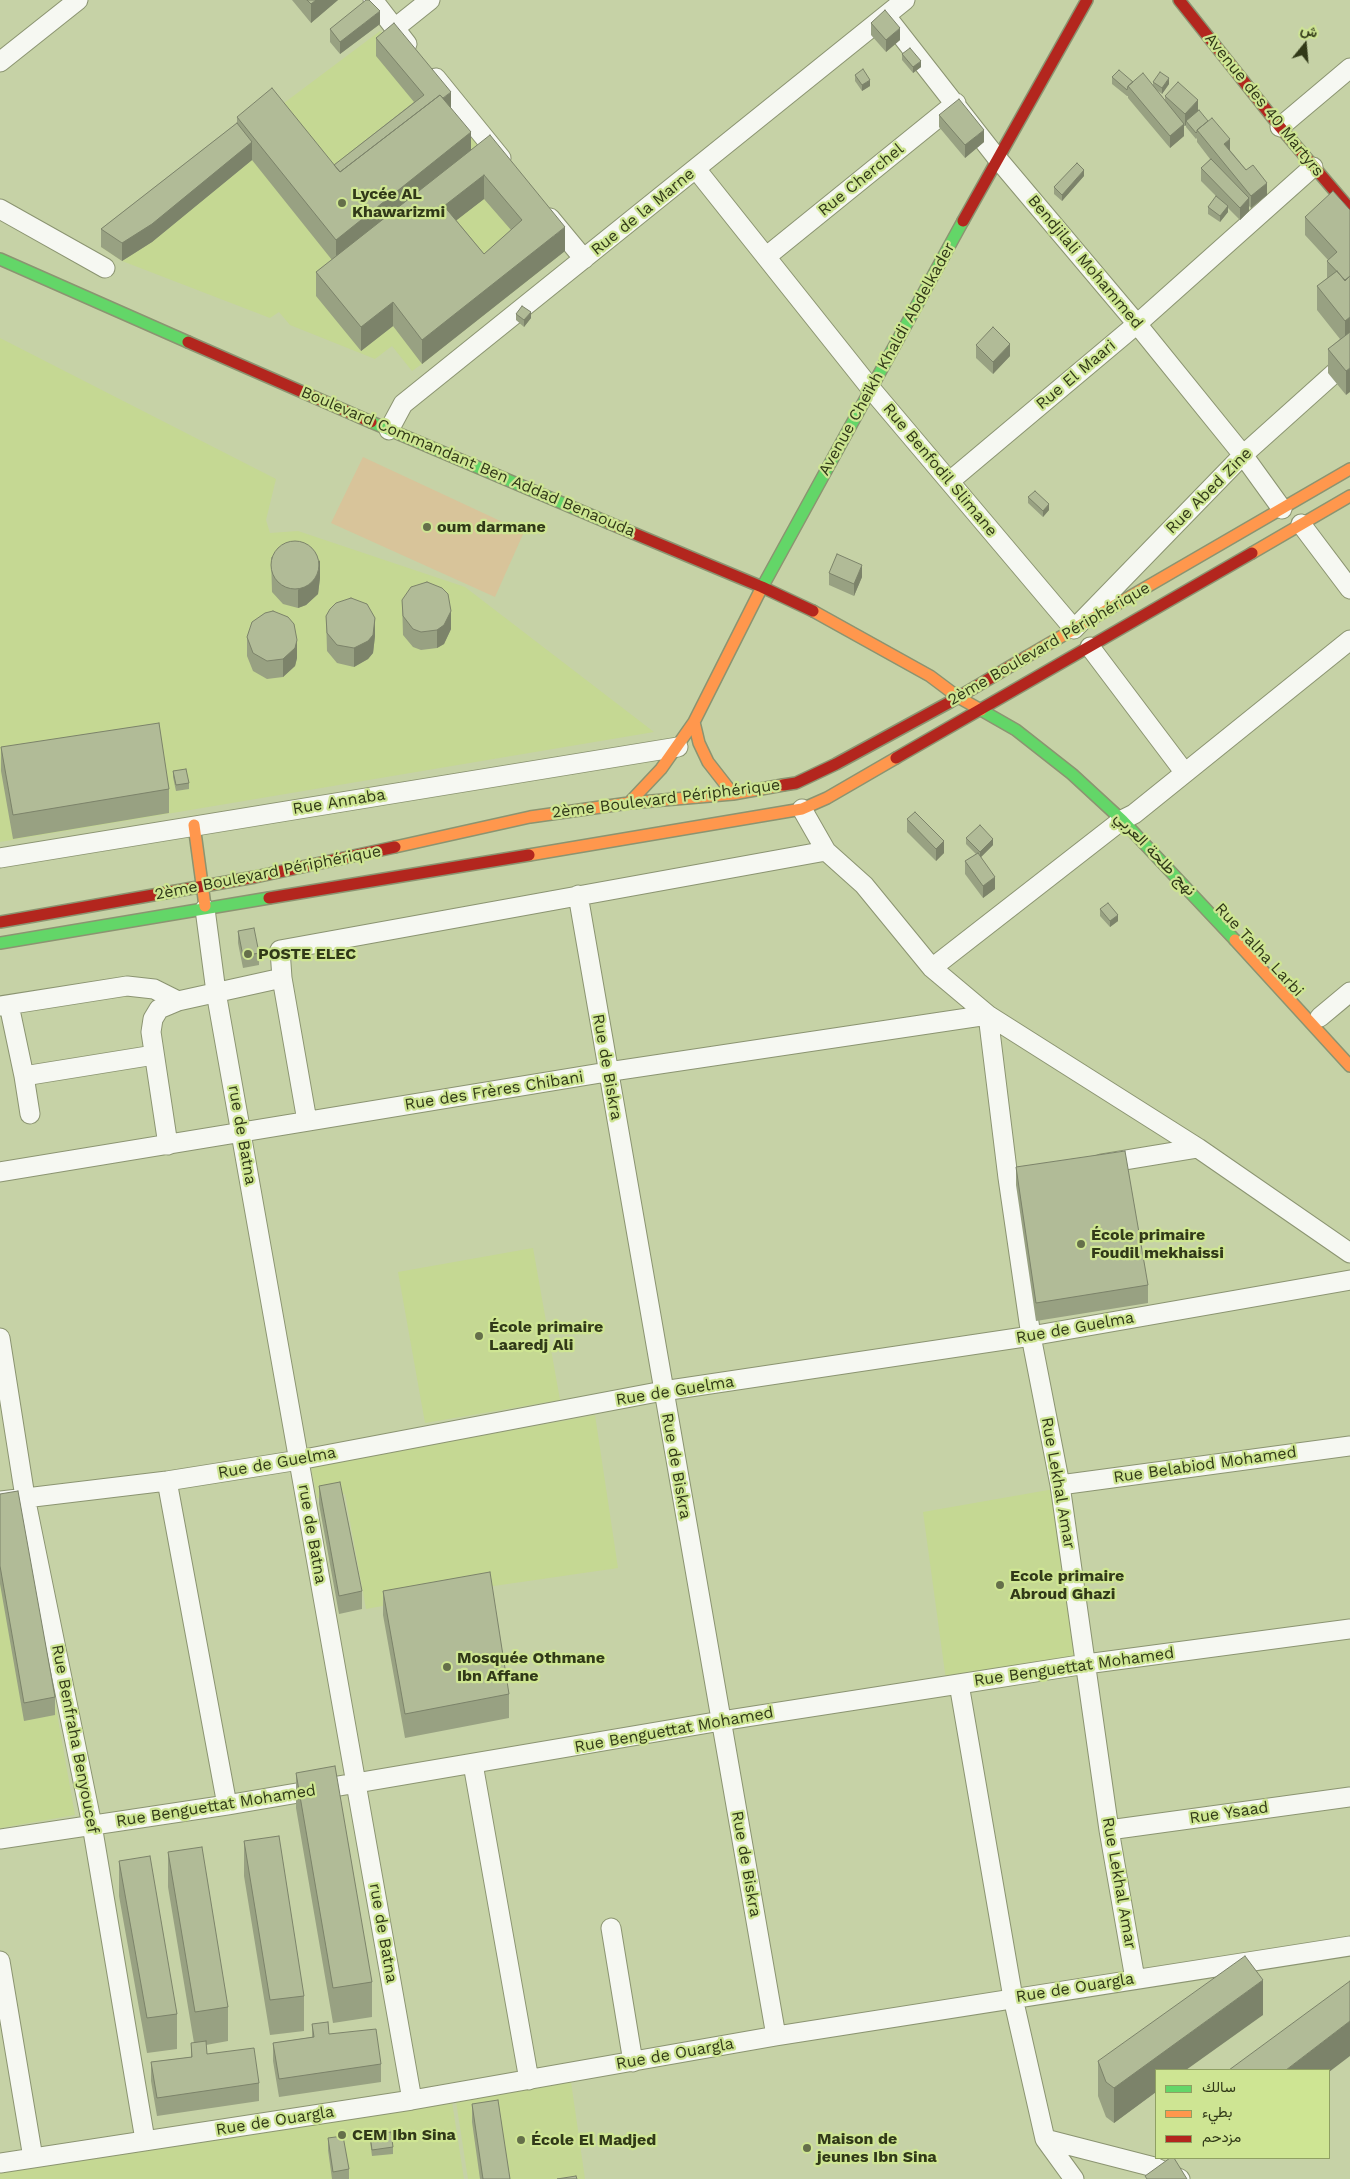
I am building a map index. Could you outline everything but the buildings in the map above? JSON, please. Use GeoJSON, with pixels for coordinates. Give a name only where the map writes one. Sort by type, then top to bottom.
{"type":"FeatureCollection","features":[{"type":"Feature","properties":{"kind":"main road","name":"Avenue Cheïkh Khaldi Abdelkader"},"geometry":{"type":"LineString","coordinates":[[628,803],[661,769],[694,722],[762,587],[872,390],[997,158],[1087,0]]}},
{"type":"Feature","properties":{"kind":"main road","name":"Avenue des 40 Martyrs"},"geometry":{"type":"LineString","coordinates":[[1179,0],[1280,127],[1350,209]]}},
{"type":"Feature","properties":{"kind":"main road","name":"Boulevard Commandant Ben Addad Benaouda"},"geometry":{"type":"LineString","coordinates":[[0,259],[390,430],[762,587],[815,612],[930,676]]}},
{"type":"Feature","properties":{"kind":"main road","name":"2ème Boulevard Périphérique"},"geometry":{"type":"LineString","coordinates":[[0,922],[202,888],[530,817],[628,803],[733,794],[796,782],[836,764],[958,697],[1350,469]]}},
{"type":"Feature","properties":{"kind":"main road","name":"2ème Boulevard Périphérique"},"geometry":{"type":"LineString","coordinates":[[0,943],[802,808],[827,798],[981,709],[999,703],[1090,647],[1350,496]]}},
{"type":"Feature","properties":{"kind":"main road"},"geometry":{"type":"LineString","coordinates":[[930,676],[972,689],[999,703]]}},
{"type":"Feature","properties":{"kind":"main road","name":"نهج طلحة العربي"},"geometry":{"type":"LineString","coordinates":[[930,676],[958,697],[1016,730],[1072,774],[1131,816],[1191,891],[1350,1066]]}},
{"type":"Feature","properties":{"kind":"main road"},"geometry":{"type":"LineString","coordinates":[[694,722],[699,743],[708,762],[733,794]]}},
{"type":"Feature","properties":{"kind":"main road"},"geometry":{"type":"LineString","coordinates":[[1076,762],[1112,795]]}},
{"type":"Feature","properties":{"kind":"main road"},"geometry":{"type":"LineString","coordinates":[[194,826],[205,909]]}},
{"type":"Feature","properties":{"kind":"main road","name":"Rue Talha Larbi"},"geometry":{"type":"LineString","coordinates":[[1167,850],[1338,1035]]}},
{"type":"Feature","properties":{"kind":"street"},"geometry":{"type":"LineString","coordinates":[[0,62],[78,0]]}},
{"type":"Feature","properties":{"kind":"street"},"geometry":{"type":"LineString","coordinates":[[373,0],[514,174]]}},
{"type":"Feature","properties":{"kind":"street"},"geometry":{"type":"LineString","coordinates":[[394,28],[430,0]]}},
{"type":"Feature","properties":{"kind":"street","name":"Rue de la Marne"},"geometry":{"type":"LineString","coordinates":[[390,430],[404,404],[905,0]]}},
{"type":"Feature","properties":{"kind":"street","name":"Bendjilali Mohammed"},"geometry":{"type":"LineString","coordinates":[[886,16],[956,103],[997,158],[1137,324],[1243,455],[1282,509]]}},
{"type":"Feature","properties":{"kind":"street"},"geometry":{"type":"LineString","coordinates":[[1280,127],[1350,68]]}},
{"type":"Feature","properties":{"kind":"street","name":"Rue Cherchel"},"geometry":{"type":"LineString","coordinates":[[767,256],[956,103]]}},
{"type":"Feature","properties":{"kind":"street","name":"Rue El Maari"},"geometry":{"type":"LineString","coordinates":[[950,481],[1137,324],[1313,167]]}},
{"type":"Feature","properties":{"kind":"street","name":"Rue Benfodil Slimane"},"geometry":{"type":"LineString","coordinates":[[696,169],[872,390],[1074,630]]}},
{"type":"Feature","properties":{"kind":"street"},"geometry":{"type":"LineString","coordinates":[[540,205],[584,259]]}},
{"type":"Feature","properties":{"kind":"street"},"geometry":{"type":"LineString","coordinates":[[0,209],[105,268]]}},
{"type":"Feature","properties":{"kind":"street","name":"Rue Abed Zine"},"geometry":{"type":"LineString","coordinates":[[1074,630],[1243,455],[1350,358]]}},
{"type":"Feature","properties":{"kind":"street"},"geometry":{"type":"LineString","coordinates":[[1301,524],[1350,589]]}},
{"type":"Feature","properties":{"kind":"street"},"geometry":{"type":"LineString","coordinates":[[932,968],[1131,816],[1350,640]]}},
{"type":"Feature","properties":{"kind":"street"},"geometry":{"type":"LineString","coordinates":[[1090,647],[1185,773]]}},
{"type":"Feature","properties":{"kind":"street","name":"Rue Annaba"},"geometry":{"type":"LineString","coordinates":[[0,858],[678,747]]}},
{"type":"Feature","properties":{"kind":"street"},"geometry":{"type":"LineString","coordinates":[[802,808],[826,850],[864,885],[932,968],[988,1015],[1198,1148],[1350,1253]]}},
{"type":"Feature","properties":{"kind":"street"},"geometry":{"type":"LineString","coordinates":[[307,1121],[282,978],[280,950],[826,850]]}},
{"type":"Feature","properties":{"kind":"street","name":"Rue de Biskra"},"geometry":{"type":"LineString","coordinates":[[578,895],[607,1072],[776,2036]]}},
{"type":"Feature","properties":{"kind":"street","name":"rue de Batna"},"geometry":{"type":"LineString","coordinates":[[205,909],[216,992],[412,2100]]}},
{"type":"Feature","properties":{"kind":"street"},"geometry":{"type":"LineString","coordinates":[[168,1145],[151,1032],[153,1019],[160,1009],[178,1001],[282,978]]}},
{"type":"Feature","properties":{"kind":"street"},"geometry":{"type":"LineString","coordinates":[[30,1114],[24,1076],[5,1005],[127,986],[154,989],[178,1001]]}},
{"type":"Feature","properties":{"kind":"street"},"geometry":{"type":"LineString","coordinates":[[1320,1017],[1350,992]]}},
{"type":"Feature","properties":{"kind":"street","name":"Rue des Frères Chibani"},"geometry":{"type":"LineString","coordinates":[[0,1172],[607,1072],[988,1015]]}},
{"type":"Feature","properties":{"kind":"street","name":"Rue Lekhal Amar"},"geometry":{"type":"LineString","coordinates":[[988,1015],[1008,1178],[1031,1336],[1060,1486],[1109,1830],[1135,1979]]}},
{"type":"Feature","properties":{"kind":"street"},"geometry":{"type":"LineString","coordinates":[[24,1076],[154,1056]]}},
{"type":"Feature","properties":{"kind":"street"},"geometry":{"type":"LineString","coordinates":[[1084,1166],[1198,1148]]}},
{"type":"Feature","properties":{"kind":"street"},"geometry":{"type":"LineString","coordinates":[[1008,1178],[1027,1175]]}},
{"type":"Feature","properties":{"kind":"street","name":"Rue de Guelma"},"geometry":{"type":"LineString","coordinates":[[0,1501],[167,1481],[300,1460],[663,1392],[1031,1336],[1348,1283]]}},
{"type":"Feature","properties":{"kind":"street","name":"Rue Benfraha Benyoucef"},"geometry":{"type":"LineString","coordinates":[[0,1338],[26,1497],[92,1825],[145,2140]]}},
{"type":"Feature","properties":{"kind":"street","name":"Rue Belabiod Mohamed"},"geometry":{"type":"LineString","coordinates":[[1060,1486],[1350,1446]]}},
{"type":"Feature","properties":{"kind":"street"},"geometry":{"type":"LineString","coordinates":[[167,1481],[227,1805]]}},
{"type":"Feature","properties":{"kind":"street","name":"Rue Benguettat Mohamed"},"geometry":{"type":"LineString","coordinates":[[0,1839],[227,1805],[721,1721],[1086,1664],[1350,1629]]}},
{"type":"Feature","properties":{"kind":"street"},"geometry":{"type":"LineString","coordinates":[[959,1684],[1013,1998],[1045,2139],[1070,2178]]}},
{"type":"Feature","properties":{"kind":"street"},"geometry":{"type":"LineString","coordinates":[[474,1764],[530,2080]]}},
{"type":"Feature","properties":{"kind":"street","name":"Rue Ysaad"},"geometry":{"type":"LineString","coordinates":[[1109,1830],[1350,1797]]}},
{"type":"Feature","properties":{"kind":"street"},"geometry":{"type":"LineString","coordinates":[[611,1928],[633,2062]]}},
{"type":"Feature","properties":{"kind":"street","name":"Rue de Ouargla"},"geometry":{"type":"LineString","coordinates":[[0,2163],[412,2100],[776,2036],[1350,1946]]}},
{"type":"Feature","properties":{"kind":"street"},"geometry":{"type":"LineString","coordinates":[[0,1961],[34,2158]]}},
{"type":"Feature","properties":{"kind":"street"},"geometry":{"type":"LineString","coordinates":[[1045,2139],[1154,2167],[1180,2179]]}},
{"type":"Feature","properties":{"kind":"shaded area","name":"Lycée AL Khawarizmi"},"geometry":{"type":"Polygon","coordinates":[[[380,31],[394,41],[565,251],[422,364],[412,371],[392,346],[375,359],[290,325],[279,312],[270,318],[122,261],[101,247],[272,112],[380,31]]]}},
{"type":"Feature","properties":{"kind":"shaded area"},"geometry":{"type":"Polygon","coordinates":[[[0,338],[276,479],[266,520],[270,533],[298,531],[465,587],[654,732],[0,842],[0,338]]]}},
{"type":"Feature","properties":{"kind":"shaded area","name":"oum darmane"},"geometry":{"type":"Polygon","coordinates":[[[363,457],[524,532],[495,597],[331,523],[363,457]]]}},
{"type":"Feature","properties":{"kind":"shaded area","name":"École primaire Laaredj Ali"},"geometry":{"type":"Polygon","coordinates":[[[533,1248],[560,1400],[425,1423],[398,1272],[533,1248]]]}},
{"type":"Feature","properties":{"kind":"shaded area"},"geometry":{"type":"Polygon","coordinates":[[[595,1415],[618,1568],[480,1588],[366,1609],[345,1494],[317,1498],[311,1467],[595,1415]]]}},
{"type":"Feature","properties":{"kind":"shaded area","name":"Ecole primaire Abroud Ghazi"},"geometry":{"type":"Polygon","coordinates":[[[1054,1489],[1076,1658],[946,1680],[923,1512],[1054,1489]]]}},
{"type":"Feature","properties":{"kind":"shaded area"},"geometry":{"type":"Polygon","coordinates":[[[20,1505],[75,1815],[0,1828],[0,1509],[20,1505]]]}},
{"type":"Feature","properties":{"kind":"shaded area","name":"École El Madjed"},"geometry":{"type":"Polygon","coordinates":[[[571,2082],[585,2179],[468,2179],[456,2101],[571,2082]]]}},
{"type":"Feature","properties":{"kind":"shaded area","name":"CEM Ibn Sina"},"geometry":{"type":"Polygon","coordinates":[[[452,2102],[464,2179],[0,2179],[0,2168],[452,2102]]]}},
{"type":"Feature","properties":{"kind":"traffic: fast"},"geometry":{"type":"LineString","coordinates":[[759,593],[963,221]]}},
{"type":"Feature","properties":{"kind":"traffic: fast"},"geometry":{"type":"LineString","coordinates":[[0,259],[188,342]]}},
{"type":"Feature","properties":{"kind":"traffic: fast"},"geometry":{"type":"LineString","coordinates":[[371,422],[609,523]]}},
{"type":"Feature","properties":{"kind":"traffic: fast"},"geometry":{"type":"LineString","coordinates":[[981,710],[1016,730],[1072,774],[1122,820],[1235,940]]}},
{"type":"Feature","properties":{"kind":"traffic: fast"},"geometry":{"type":"LineString","coordinates":[[0,943],[269,898]]}},
{"type":"Feature","properties":{"kind":"traffic: slow"},"geometry":{"type":"LineString","coordinates":[[1026,657],[1350,469]]}},
{"type":"Feature","properties":{"kind":"traffic: slow"},"geometry":{"type":"LineString","coordinates":[[1252,553],[1350,496]]}},
{"type":"Feature","properties":{"kind":"traffic: slow"},"geometry":{"type":"LineString","coordinates":[[629,803],[661,769],[694,722],[759,593]]}},
{"type":"Feature","properties":{"kind":"traffic: slow"},"geometry":{"type":"LineString","coordinates":[[813,611],[930,676],[958,697],[981,710]]}},
{"type":"Feature","properties":{"kind":"traffic: slow"},"geometry":{"type":"LineString","coordinates":[[694,722],[699,743],[708,762],[733,794]]}},
{"type":"Feature","properties":{"kind":"traffic: slow"},"geometry":{"type":"LineString","coordinates":[[529,855],[802,809],[827,798],[896,758]]}},
{"type":"Feature","properties":{"kind":"traffic: slow"},"geometry":{"type":"LineString","coordinates":[[395,847],[530,817],[629,803],[733,794],[783,785]]}},
{"type":"Feature","properties":{"kind":"traffic: slow"},"geometry":{"type":"LineString","coordinates":[[194,825],[205,906]]}},
{"type":"Feature","properties":{"kind":"traffic: slow"},"geometry":{"type":"LineString","coordinates":[[1235,940],[1350,1066]]}},
{"type":"Feature","properties":{"kind":"traffic: jam"},"geometry":{"type":"LineString","coordinates":[[963,221],[1087,0]]}},
{"type":"Feature","properties":{"kind":"traffic: jam"},"geometry":{"type":"LineString","coordinates":[[1179,0],[1280,127],[1350,209]]}},
{"type":"Feature","properties":{"kind":"traffic: jam"},"geometry":{"type":"LineString","coordinates":[[188,342],[371,422]]}},
{"type":"Feature","properties":{"kind":"traffic: jam"},"geometry":{"type":"LineString","coordinates":[[609,523],[762,587],[813,611]]}},
{"type":"Feature","properties":{"kind":"traffic: jam"},"geometry":{"type":"LineString","coordinates":[[896,758],[1252,553]]}},
{"type":"Feature","properties":{"kind":"traffic: jam"},"geometry":{"type":"LineString","coordinates":[[783,785],[796,783],[836,764],[950,702],[1026,657]]}},
{"type":"Feature","properties":{"kind":"traffic: jam"},"geometry":{"type":"LineString","coordinates":[[0,922],[255,877],[395,847]]}},
{"type":"Feature","properties":{"kind":"traffic: jam"},"geometry":{"type":"LineString","coordinates":[[269,898],[529,855]]}},
{"type":"Feature","properties":{"kind":"place","name":"Lycée AL Khawarizmi"},"geometry":{"type":"Point","coordinates":[342,203]}},
{"type":"Feature","properties":{"kind":"place","name":"oum darmane"},"geometry":{"type":"Point","coordinates":[427,527]}},
{"type":"Feature","properties":{"kind":"place","name":"POSTE ELEC"},"geometry":{"type":"Point","coordinates":[248,954]}},
{"type":"Feature","properties":{"kind":"place","name":"École primaire Foudil mekhaissi"},"geometry":{"type":"Point","coordinates":[1081,1244]}},
{"type":"Feature","properties":{"kind":"place","name":"École primaire Laaredj Ali"},"geometry":{"type":"Point","coordinates":[479,1336]}},
{"type":"Feature","properties":{"kind":"place","name":"Ecole primaire Abroud Ghazi"},"geometry":{"type":"Point","coordinates":[1000,1585]}},
{"type":"Feature","properties":{"kind":"place","name":"Mosquée Othmane Ibn Affane"},"geometry":{"type":"Point","coordinates":[447,1667]}},
{"type":"Feature","properties":{"kind":"place","name":"CEM Ibn Sina"},"geometry":{"type":"Point","coordinates":[342,2135]}},
{"type":"Feature","properties":{"kind":"place","name":"École El Madjed"},"geometry":{"type":"Point","coordinates":[521,2140]}},
{"type":"Feature","properties":{"kind":"place","name":"Maison de jeunes Ibn Sina"},"geometry":{"type":"Point","coordinates":[807,2148]}}]}
